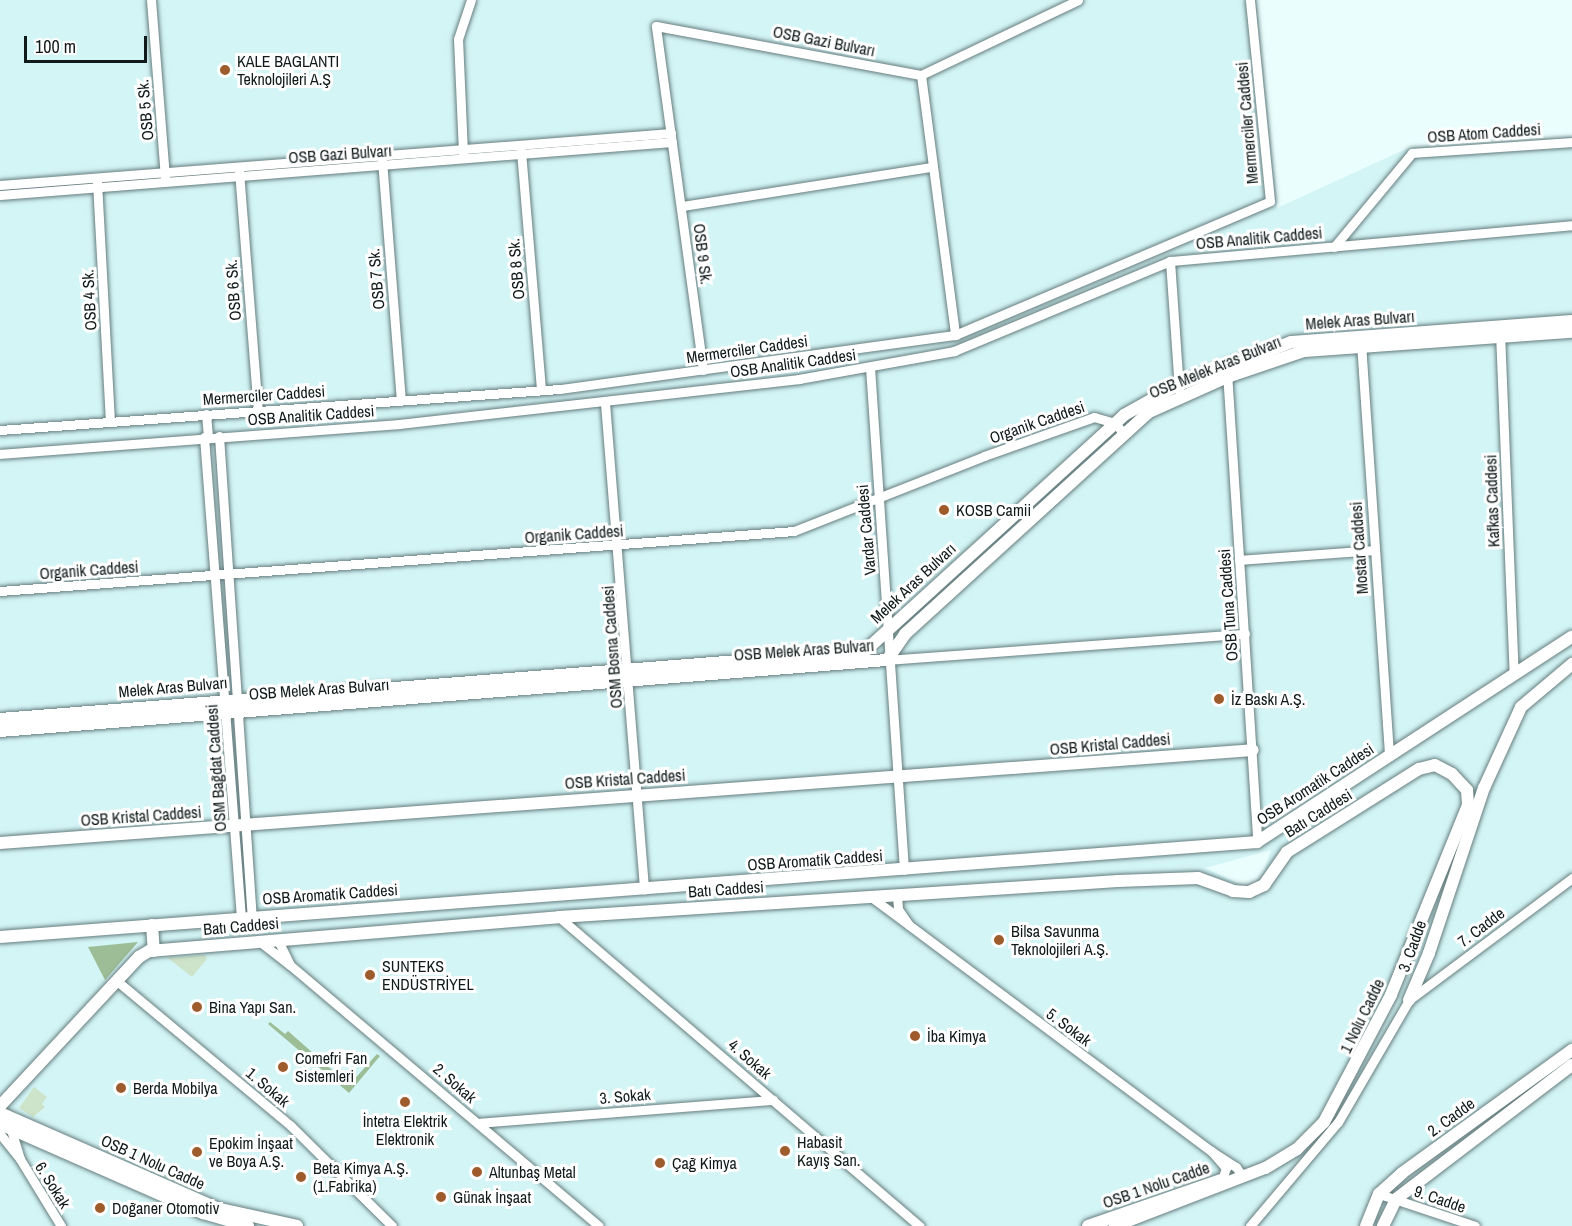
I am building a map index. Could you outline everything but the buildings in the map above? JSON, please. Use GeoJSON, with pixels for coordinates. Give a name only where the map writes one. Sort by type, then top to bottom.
{"type":"FeatureCollection","features":[{"type":"Feature","properties":{"kind":"street","name":"OSB 5 Sk."},"geometry":{"type":"LineString","coordinates":[[151,0],[165,176]]}},
{"type":"Feature","properties":{"kind":"street"},"geometry":{"type":"LineString","coordinates":[[463,154],[458,39],[471,0]]}},
{"type":"Feature","properties":{"kind":"street"},"geometry":{"type":"LineString","coordinates":[[955,334],[921,75],[1078,0]]}},
{"type":"Feature","properties":{"kind":"street","name":"Mermerciler Caddesi"},"geometry":{"type":"LineString","coordinates":[[0,430],[541,390],[703,370],[955,334],[1270,201],[1250,0]]}},
{"type":"Feature","properties":{"kind":"street","name":"OSB Gazi Bulvarı"},"geometry":{"type":"LineString","coordinates":[[0,185],[96,176],[165,176],[382,161],[671,138],[656,26],[921,75]]}},
{"type":"Feature","properties":{"kind":"street","name":"OSB 9 Sk."},"geometry":{"type":"LineString","coordinates":[[671,138],[703,370]]}},
{"type":"Feature","properties":{"kind":"street","name":"OSB Atom Caddesi"},"geometry":{"type":"LineString","coordinates":[[1334,247],[1412,153],[1572,142]]}},
{"type":"Feature","properties":{"kind":"street","name":"OSB 8 Sk."},"geometry":{"type":"LineString","coordinates":[[521,151],[541,390]]}},
{"type":"Feature","properties":{"kind":"street","name":"OSB 7 Sk."},"geometry":{"type":"LineString","coordinates":[[382,161],[401,400]]}},
{"type":"Feature","properties":{"kind":"street"},"geometry":{"type":"LineString","coordinates":[[682,206],[932,167]]}},
{"type":"Feature","properties":{"kind":"street","name":"OSB 6 Sk."},"geometry":{"type":"LineString","coordinates":[[239,171],[258,411]]}},
{"type":"Feature","properties":{"kind":"street","name":"OSB 4 Sk."},"geometry":{"type":"LineString","coordinates":[[96,176],[110,421]]}},
{"type":"Feature","properties":{"kind":"street","name":"OSB Gazi Bulvarı"},"geometry":{"type":"LineString","coordinates":[[0,195],[98,187],[165,176]]}},
{"type":"Feature","properties":{"kind":"street","name":"OSB Analitik Caddesi"},"geometry":{"type":"LineString","coordinates":[[0,454],[605,403],[870,367],[954,351],[1170,261],[1572,225]]}},
{"type":"Feature","properties":{"kind":"street"},"geometry":{"type":"LineString","coordinates":[[1170,261],[1180,391]]}},
{"type":"Feature","properties":{"kind":"street"},"geometry":{"type":"LineString","coordinates":[[1500,332],[1572,321]]}},
{"type":"Feature","properties":{"kind":"street","name":"OSB Melek Aras Bulvarı"},"geometry":{"type":"LineString","coordinates":[[0,731],[234,712],[629,674],[887,660],[905,634],[1041,508],[1119,428],[1141,417],[1180,391],[1227,372],[1296,353],[1361,343],[1500,332],[1572,332]]}},
{"type":"Feature","properties":{"kind":"street","name":"Kafkas Caddesi"},"geometry":{"type":"LineString","coordinates":[[1500,332],[1514,674]]}},
{"type":"Feature","properties":{"kind":"street","name":"Mostar Caddesi"},"geometry":{"type":"LineString","coordinates":[[1361,343],[1389,756]]}},
{"type":"Feature","properties":{"kind":"street","name":"Vardar Caddesi"},"geometry":{"type":"LineString","coordinates":[[870,367],[878,499],[890,628],[887,660],[900,777],[904,870]]}},
{"type":"Feature","properties":{"kind":"street","name":"OSB Tuna Caddesi"},"geometry":{"type":"LineString","coordinates":[[1227,372],[1253,750],[1257,842]]}},
{"type":"Feature","properties":{"kind":"street","name":"OSM Bosna Caddesi"},"geometry":{"type":"LineString","coordinates":[[605,403],[619,546],[644,889]]}},
{"type":"Feature","properties":{"kind":"street","name":"OSM Bağdat Caddesi"},"geometry":{"type":"LineString","coordinates":[[206,414],[214,576],[227,699],[234,712],[247,916]]}},
{"type":"Feature","properties":{"kind":"street","name":"Organik Caddesi"},"geometry":{"type":"LineString","coordinates":[[0,591],[794,531],[984,456],[1094,417],[1119,428]]}},
{"type":"Feature","properties":{"kind":"street","name":"Melek Aras Bulvarı"},"geometry":{"type":"LineString","coordinates":[[0,719],[240,697],[629,674],[865,651],[1031,498],[1119,428]]}},
{"type":"Feature","properties":{"kind":"street","name":"OSM Bağdat Caddesi"},"geometry":{"type":"LineString","coordinates":[[219,436],[240,697],[234,712]]}},
{"type":"Feature","properties":{"kind":"street"},"geometry":{"type":"LineString","coordinates":[[1031,498],[1041,508]]}},
{"type":"Feature","properties":{"kind":"street"},"geometry":{"type":"LineString","coordinates":[[1239,560],[1374,550]]}},
{"type":"Feature","properties":{"kind":"street"},"geometry":{"type":"LineString","coordinates":[[887,660],[1245,634]]}},
{"type":"Feature","properties":{"kind":"street","name":"OSB Aromatik Caddesi"},"geometry":{"type":"LineString","coordinates":[[0,937],[247,916],[904,870],[1257,842],[1572,636]]}},
{"type":"Feature","properties":{"kind":"street","name":"3. Cadde"},"geometry":{"type":"LineString","coordinates":[[1250,1226],[1346,1109],[1409,1000],[1429,953],[1484,788],[1521,707],[1572,664]]}},
{"type":"Feature","properties":{"kind":"street","name":"OSB Kristal Caddesi"},"geometry":{"type":"LineString","coordinates":[[0,843],[1253,750]]}},
{"type":"Feature","properties":{"kind":"street","name":"Batı Caddesi"},"geometry":{"type":"LineString","coordinates":[[0,1106],[139,957],[154,951],[559,916],[1198,878],[1233,891],[1249,892],[1264,885],[1287,852],[1419,769],[1430,765],[1444,769]]}},
{"type":"Feature","properties":{"kind":"street","name":"1 Nolu Cadde"},"geometry":{"type":"LineString","coordinates":[[1243,1177],[1289,1155],[1324,1122],[1391,995],[1467,805],[1466,786],[1444,769]]}},
{"type":"Feature","properties":{"kind":"street","name":"7. Cadde"},"geometry":{"type":"LineString","coordinates":[[1409,1000],[1572,878]]}},
{"type":"Feature","properties":{"kind":"street","name":"5. Sokak"},"geometry":{"type":"LineString","coordinates":[[897,896],[898,909],[909,925]]}},
{"type":"Feature","properties":{"kind":"street","name":"5. Sokak"},"geometry":{"type":"LineString","coordinates":[[871,897],[1211,1151],[1234,1165],[1243,1177]]}},
{"type":"Feature","properties":{"kind":"street","name":"4. Sokak"},"geometry":{"type":"LineString","coordinates":[[559,916],[920,1226]]}},
{"type":"Feature","properties":{"kind":"street"},"geometry":{"type":"LineString","coordinates":[[152,925],[154,951]]}},
{"type":"Feature","properties":{"kind":"street","name":"2. Sokak"},"geometry":{"type":"LineString","coordinates":[[278,940],[290,965]]}},
{"type":"Feature","properties":{"kind":"street","name":"2. Sokak"},"geometry":{"type":"LineString","coordinates":[[259,941],[599,1226]]}},
{"type":"Feature","properties":{"kind":"street","name":"1. Sokak"},"geometry":{"type":"LineString","coordinates":[[117,981],[291,1126],[392,1226]]}},
{"type":"Feature","properties":{"kind":"street","name":"2. Cadde"},"geometry":{"type":"LineString","coordinates":[[1379,1194],[1572,1050]]}},
{"type":"Feature","properties":{"kind":"street","name":"2. Cadde"},"geometry":{"type":"LineString","coordinates":[[1383,1226],[1396,1199],[1572,1065]]}},
{"type":"Feature","properties":{"kind":"street","name":"Batı Caddesi"},"geometry":{"type":"LineString","coordinates":[[5,1123],[9,1106],[21,1086]]}},
{"type":"Feature","properties":{"kind":"street","name":"3. Sokak"},"geometry":{"type":"LineString","coordinates":[[478,1123],[773,1100]]}},
{"type":"Feature","properties":{"kind":"street"},"geometry":{"type":"LineString","coordinates":[[1324,1122],[1346,1109]]}},
{"type":"Feature","properties":{"kind":"street","name":"6. Sokak"},"geometry":{"type":"LineString","coordinates":[[5,1123],[20,1159],[61,1226]]}},
{"type":"Feature","properties":{"kind":"street","name":"OSB 1 Nolu Cadde"},"geometry":{"type":"LineString","coordinates":[[5,1123],[203,1213],[248,1226]]}},
{"type":"Feature","properties":{"kind":"street","name":"OSB 1 Nolu Cadde"},"geometry":{"type":"LineString","coordinates":[[5,1123],[210,1206],[297,1226]]}},
{"type":"Feature","properties":{"kind":"street","name":"5. Sokak"},"geometry":{"type":"LineString","coordinates":[[1211,1151],[1226,1168],[1222,1180]]}},
{"type":"Feature","properties":{"kind":"street","name":"OSB 1 Nolu Cadde"},"geometry":{"type":"LineString","coordinates":[[1088,1226],[1222,1180],[1243,1177]]}},
{"type":"Feature","properties":{"kind":"street","name":"OSB 1 Nolu Cadde"},"geometry":{"type":"LineString","coordinates":[[1115,1226],[1243,1177]]}},
{"type":"Feature","properties":{"kind":"street"},"geometry":{"type":"LineString","coordinates":[[1366,1226],[1379,1194]]}},
{"type":"Feature","properties":{"kind":"street","name":"9. Cadde"},"geometry":{"type":"LineString","coordinates":[[1379,1194],[1475,1226]]}},
{"type":"Feature","properties":{"kind":"shaded area"},"geometry":{"type":"Polygon","coordinates":[[[0,0],[1256,0],[1277,208],[1408,148],[1572,137],[1572,1226],[0,1226],[0,0]],[[1271,850],[1205,868],[1244,886],[1254,883],[1264,871],[1271,850]]]}},
{"type":"Feature","properties":{"kind":"green space"},"geometry":{"type":"Polygon","coordinates":[[[138,942],[105,980],[88,947],[138,942]]]}},
{"type":"Feature","properties":{"kind":"green space"},"geometry":{"type":"Polygon","coordinates":[[[205,955],[207,959],[192,977],[168,958],[205,955]]]}},
{"type":"Feature","properties":{"kind":"green space"},"geometry":{"type":"Polygon","coordinates":[[[270,1022],[285,1034],[288,1031],[349,1085],[377,1054],[380,1056],[349,1093],[268,1024],[270,1022]]]}},
{"type":"Feature","properties":{"kind":"green space"},"geometry":{"type":"Polygon","coordinates":[[[34,1087],[47,1097],[42,1104],[45,1107],[33,1117],[19,1108],[34,1087]]]}},
{"type":"Feature","properties":{"kind":"place","name":"KALE BAGLANTI Teknolojileri A.Ş"},"geometry":{"type":"Point","coordinates":[225,70]}},
{"type":"Feature","properties":{"kind":"place","name":"KOSB Camii"},"geometry":{"type":"Point","coordinates":[944,510]}},
{"type":"Feature","properties":{"kind":"place","name":"İz Baskı A.Ş."},"geometry":{"type":"Point","coordinates":[1219,699]}},
{"type":"Feature","properties":{"kind":"place","name":"Bilsa Savunma Teknolojileri A.Ş."},"geometry":{"type":"Point","coordinates":[999,940]}},
{"type":"Feature","properties":{"kind":"place","name":"SUNTEKS ENDÜSTRİYEL"},"geometry":{"type":"Point","coordinates":[370,975]}},
{"type":"Feature","properties":{"kind":"place","name":"Bina Yapı San."},"geometry":{"type":"Point","coordinates":[197,1007]}},
{"type":"Feature","properties":{"kind":"place","name":"İba Kimya"},"geometry":{"type":"Point","coordinates":[915,1036]}},
{"type":"Feature","properties":{"kind":"place","name":"Comefri Fan Sistemleri"},"geometry":{"type":"Point","coordinates":[283,1067]}},
{"type":"Feature","properties":{"kind":"place","name":"Berda Mobilya"},"geometry":{"type":"Point","coordinates":[121,1088]}},
{"type":"Feature","properties":{"kind":"place","name":"İntetra Elektrik Elektronik"},"geometry":{"type":"Point","coordinates":[405,1102]}},
{"type":"Feature","properties":{"kind":"place","name":"Habasit Kayış San."},"geometry":{"type":"Point","coordinates":[785,1151]}},
{"type":"Feature","properties":{"kind":"place","name":"Epokim İnşaat ve Boya A.Ş."},"geometry":{"type":"Point","coordinates":[197,1152]}},
{"type":"Feature","properties":{"kind":"place","name":"Çağ Kimya"},"geometry":{"type":"Point","coordinates":[660,1163]}},
{"type":"Feature","properties":{"kind":"place","name":"Altunbaş Metal"},"geometry":{"type":"Point","coordinates":[477,1172]}},
{"type":"Feature","properties":{"kind":"place","name":"Beta Kimya A.Ş. (1.Fabrika)"},"geometry":{"type":"Point","coordinates":[301,1177]}},
{"type":"Feature","properties":{"kind":"place","name":"Günak İnşaat"},"geometry":{"type":"Point","coordinates":[441,1197]}},
{"type":"Feature","properties":{"kind":"place","name":"Doğaner Otomotiv"},"geometry":{"type":"Point","coordinates":[100,1208]}}]}
